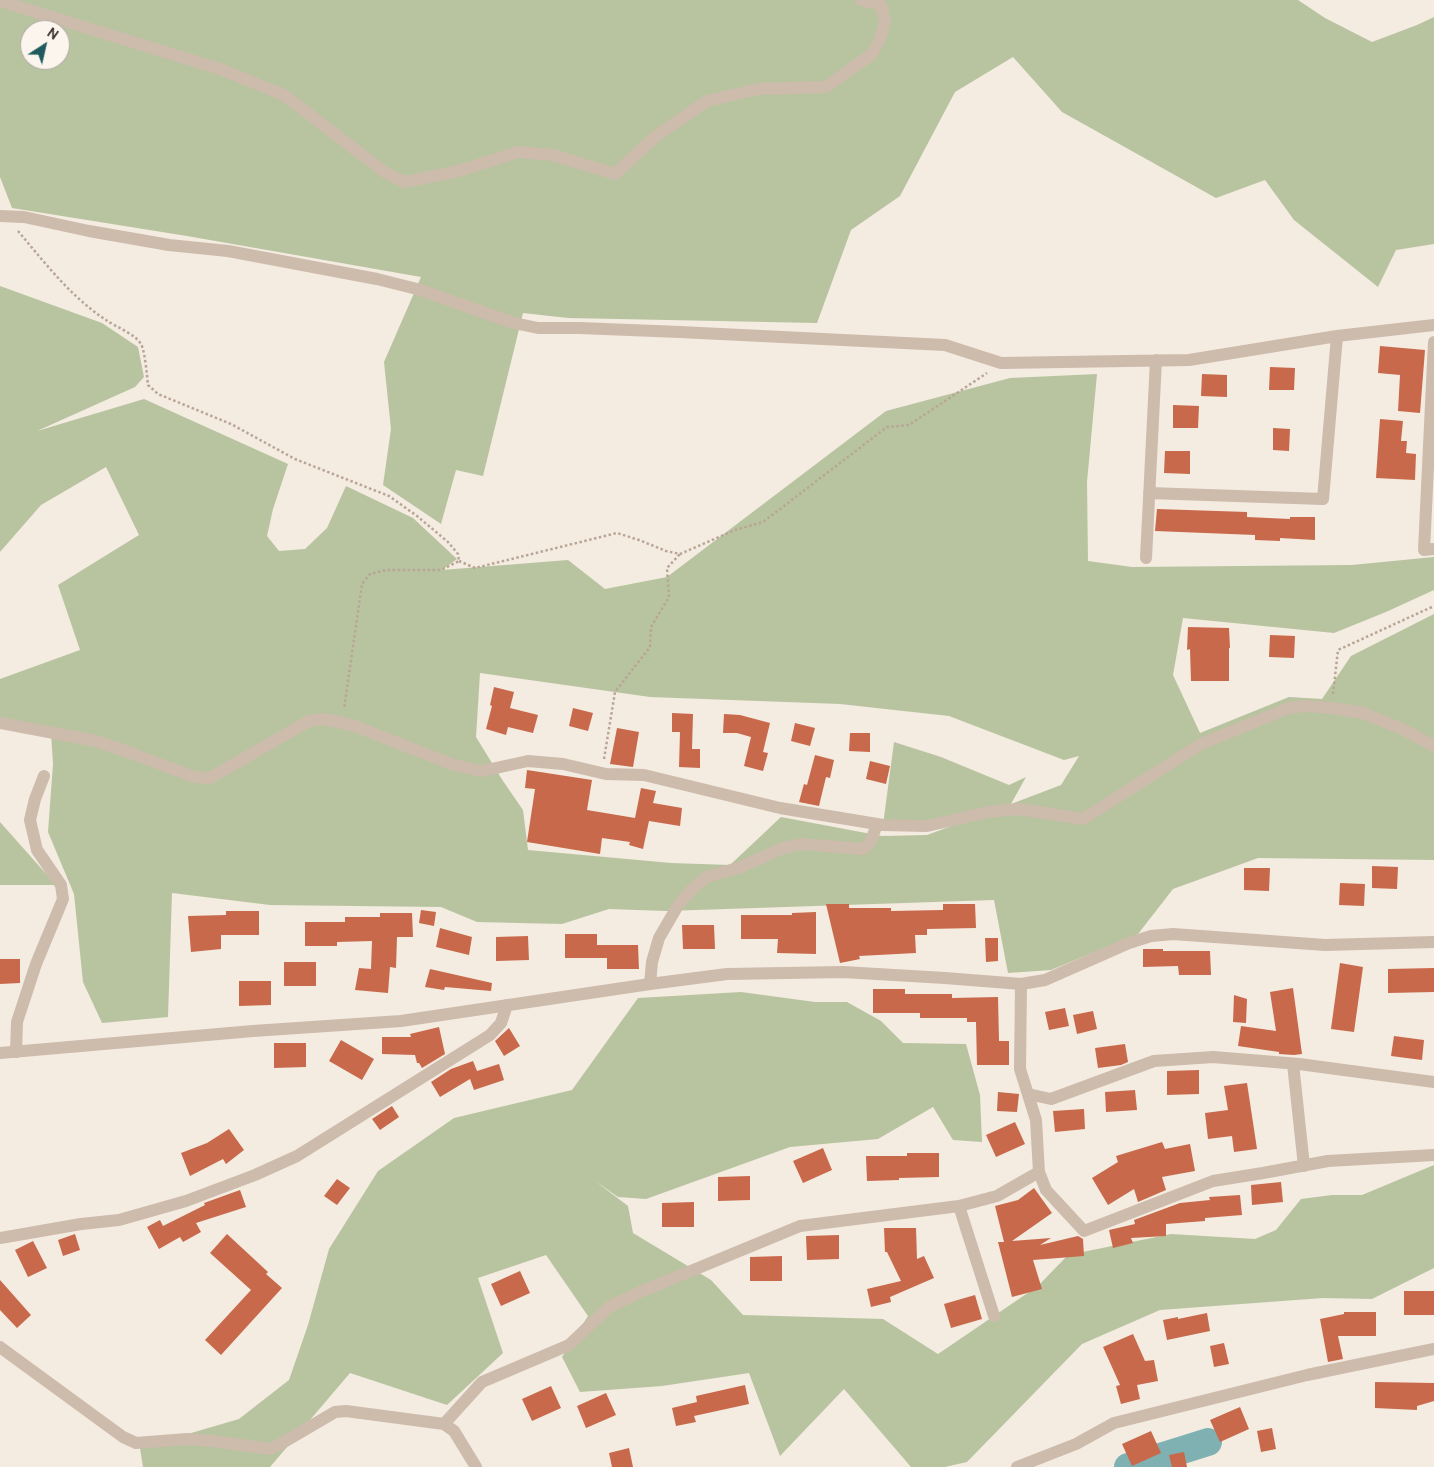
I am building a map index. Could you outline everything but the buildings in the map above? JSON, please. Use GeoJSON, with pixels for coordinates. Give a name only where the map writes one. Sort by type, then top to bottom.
{"type":"FeatureCollection","features":[{"type":"Feature","properties":{"kind":"street"},"geometry":{"type":"LineString","coordinates":[[0,1],[220,69],[284,95],[383,171],[404,182],[459,171],[518,152],[553,155],[614,174],[656,136],[708,101],[758,89],[826,86],[872,54],[880,39],[885,22],[881,5],[861,0]]}},
{"type":"Feature","properties":{"kind":"street"},"geometry":{"type":"LineString","coordinates":[[3,216],[24,217],[169,245],[228,251],[378,280],[417,289],[514,324],[538,328],[680,332],[945,345],[1001,363],[1189,360],[1337,336],[1434,325]]}},
{"type":"Feature","properties":{"kind":"street"},"geometry":{"type":"LineString","coordinates":[[1149,493],[1323,499],[1337,336]]}},
{"type":"Feature","properties":{"kind":"street"},"geometry":{"type":"LineString","coordinates":[[1434,342],[1424,550],[1434,549]]}},
{"type":"Feature","properties":{"kind":"street"},"geometry":{"type":"LineString","coordinates":[[1146,558],[1156,360]]}},
{"type":"Feature","properties":{"kind":"street"},"geometry":{"type":"LineString","coordinates":[[0,722],[96,741],[131,752],[194,777],[210,778],[309,722],[323,719],[352,724],[454,765],[482,771],[528,761],[563,764],[606,774],[644,775],[780,808],[877,824],[927,826],[988,812],[1019,809],[1083,819],[1201,744],[1289,708],[1306,706],[1363,713],[1402,729],[1434,746]]}},
{"type":"Feature","properties":{"kind":"street"},"geometry":{"type":"LineString","coordinates":[[16,1052],[17,1022],[36,964],[63,899],[61,886],[37,850],[30,820],[35,799],[44,776]]}},
{"type":"Feature","properties":{"kind":"street"},"geometry":{"type":"LineString","coordinates":[[650,984],[652,962],[659,938],[677,907],[691,890],[707,877],[741,867],[783,848],[802,844],[863,849],[871,841],[877,824]]}},
{"type":"Feature","properties":{"kind":"street"},"geometry":{"type":"LineString","coordinates":[[0,1053],[252,1031],[401,1021],[726,974],[843,972],[1022,984],[1045,980],[1129,943],[1151,936],[1173,934],[1325,945],[1434,942]]}},
{"type":"Feature","properties":{"kind":"street"},"geometry":{"type":"LineString","coordinates":[[1022,984],[1020,1069],[1036,1120],[1039,1172],[1046,1190],[1084,1231],[1213,1180],[1263,1174],[1328,1161],[1434,1155]]}},
{"type":"Feature","properties":{"kind":"street"},"geometry":{"type":"LineString","coordinates":[[0,1238],[81,1224],[119,1220],[186,1201],[255,1175],[297,1156],[490,1035],[501,1023],[507,1005]]}},
{"type":"Feature","properties":{"kind":"street"},"geometry":{"type":"LineString","coordinates":[[1028,1094],[1052,1099],[1154,1061],[1213,1057],[1294,1064],[1434,1082]]}},
{"type":"Feature","properties":{"kind":"street"},"geometry":{"type":"LineString","coordinates":[[1294,1064],[1304,1166]]}},
{"type":"Feature","properties":{"kind":"street"},"geometry":{"type":"LineString","coordinates":[[444,1424],[482,1382],[569,1345],[609,1307],[640,1292],[800,1226],[959,1206],[997,1196],[1039,1172]]}},
{"type":"Feature","properties":{"kind":"street"},"geometry":{"type":"LineString","coordinates":[[959,1206],[994,1316]]}},
{"type":"Feature","properties":{"kind":"street"},"geometry":{"type":"LineString","coordinates":[[0,1347],[123,1437],[136,1443],[186,1439],[269,1449],[335,1412],[346,1411],[444,1424],[454,1431],[476,1467]]}},
{"type":"Feature","properties":{"kind":"street"},"geometry":{"type":"LineString","coordinates":[[1017,1467],[1076,1444],[1114,1423],[1306,1375],[1434,1349]]}},
{"type":"Feature","properties":{"kind":"path"},"geometry":{"type":"LineString","coordinates":[[3,216],[75,296],[98,315],[138,341],[141,345],[148,385],[158,394],[231,424],[295,458],[389,496],[448,542],[458,554],[459,561]]}},
{"type":"Feature","properties":{"kind":"path"},"geometry":{"type":"LineString","coordinates":[[601,773],[615,692],[650,647],[651,627],[669,597],[667,568],[680,554],[735,530],[763,522],[887,427],[909,425],[1001,363]]}},
{"type":"Feature","properties":{"kind":"path"},"geometry":{"type":"LineString","coordinates":[[342,722],[362,584],[370,574],[386,570],[441,570],[459,561],[476,568],[617,533],[666,551],[680,554]]}},
{"type":"Feature","properties":{"kind":"path"},"geometry":{"type":"LineString","coordinates":[[1332,708],[1338,650],[1434,606]]}},
{"type":"Feature","properties":{"kind":"green space"},"geometry":{"type":"Polygon","coordinates":[[[0,0],[1298,0],[1325,18],[1372,42],[1434,17],[1434,244],[1396,250],[1378,287],[1294,220],[1265,180],[1216,198],[1062,112],[1013,57],[955,92],[900,196],[851,230],[817,323],[568,318],[523,313],[483,476],[456,470],[441,524],[383,485],[391,429],[384,362],[421,277],[187,236],[12,208],[0,177],[0,0]]]}},
{"type":"Feature","properties":{"kind":"green space"},"geometry":{"type":"Polygon","coordinates":[[[0,286],[102,323],[138,347],[144,377],[135,387],[37,431],[144,399],[288,464],[273,509],[267,536],[279,551],[305,549],[327,528],[346,486],[413,518],[457,559],[442,570],[568,560],[605,589],[667,577],[886,411],[1010,378],[1097,374],[1087,482],[1088,561],[1132,567],[1352,565],[1434,557],[1434,590],[1334,633],[1183,618],[1173,675],[1200,733],[1289,697],[1322,699],[1351,656],[1434,614],[1434,860],[1258,858],[1173,889],[1138,934],[1051,970],[1008,973],[994,900],[666,911],[609,909],[562,924],[477,922],[441,907],[270,905],[172,893],[168,1017],[102,1023],[83,982],[74,894],[48,832],[53,764],[51,733],[0,723],[0,679],[80,650],[58,585],[139,535],[106,467],[41,505],[0,552],[0,286]],[[480,673],[476,737],[523,810],[528,850],[671,863],[730,865],[781,817],[882,836],[927,835],[976,817],[883,825],[894,742],[941,757],[1009,785],[1026,777],[1011,804],[1061,785],[1079,756],[1064,760],[949,716],[840,704],[650,697],[480,673]]]}},
{"type":"Feature","properties":{"kind":"green space"},"geometry":{"type":"Polygon","coordinates":[[[0,822],[56,885],[0,885],[0,822]]]}},
{"type":"Feature","properties":{"kind":"green space"},"geometry":{"type":"Polygon","coordinates":[[[741,992],[815,1002],[847,1002],[881,1021],[903,1043],[966,1044],[980,1095],[982,1142],[953,1140],[933,1107],[878,1139],[790,1147],[646,1199],[618,1197],[595,1181],[628,1206],[633,1233],[711,1280],[743,1315],[883,1319],[938,1354],[1038,1286],[1068,1255],[1171,1234],[1255,1239],[1276,1230],[1301,1199],[1332,1195],[1362,1195],[1434,1165],[1434,1268],[1372,1299],[1323,1298],[1160,1310],[1082,1344],[967,1462],[945,1467],[911,1467],[844,1389],[780,1456],[749,1373],[662,1386],[580,1392],[562,1357],[588,1316],[546,1255],[478,1278],[503,1353],[447,1405],[350,1373],[270,1467],[143,1467],[140,1448],[239,1419],[289,1380],[308,1325],[329,1249],[378,1171],[454,1118],[572,1090],[638,998],[741,992]]]}},
{"type":"Feature","properties":{"kind":"waterway"},"geometry":{"type":"LineString","coordinates":[[1128,1467],[1208,1442]]}}]}
